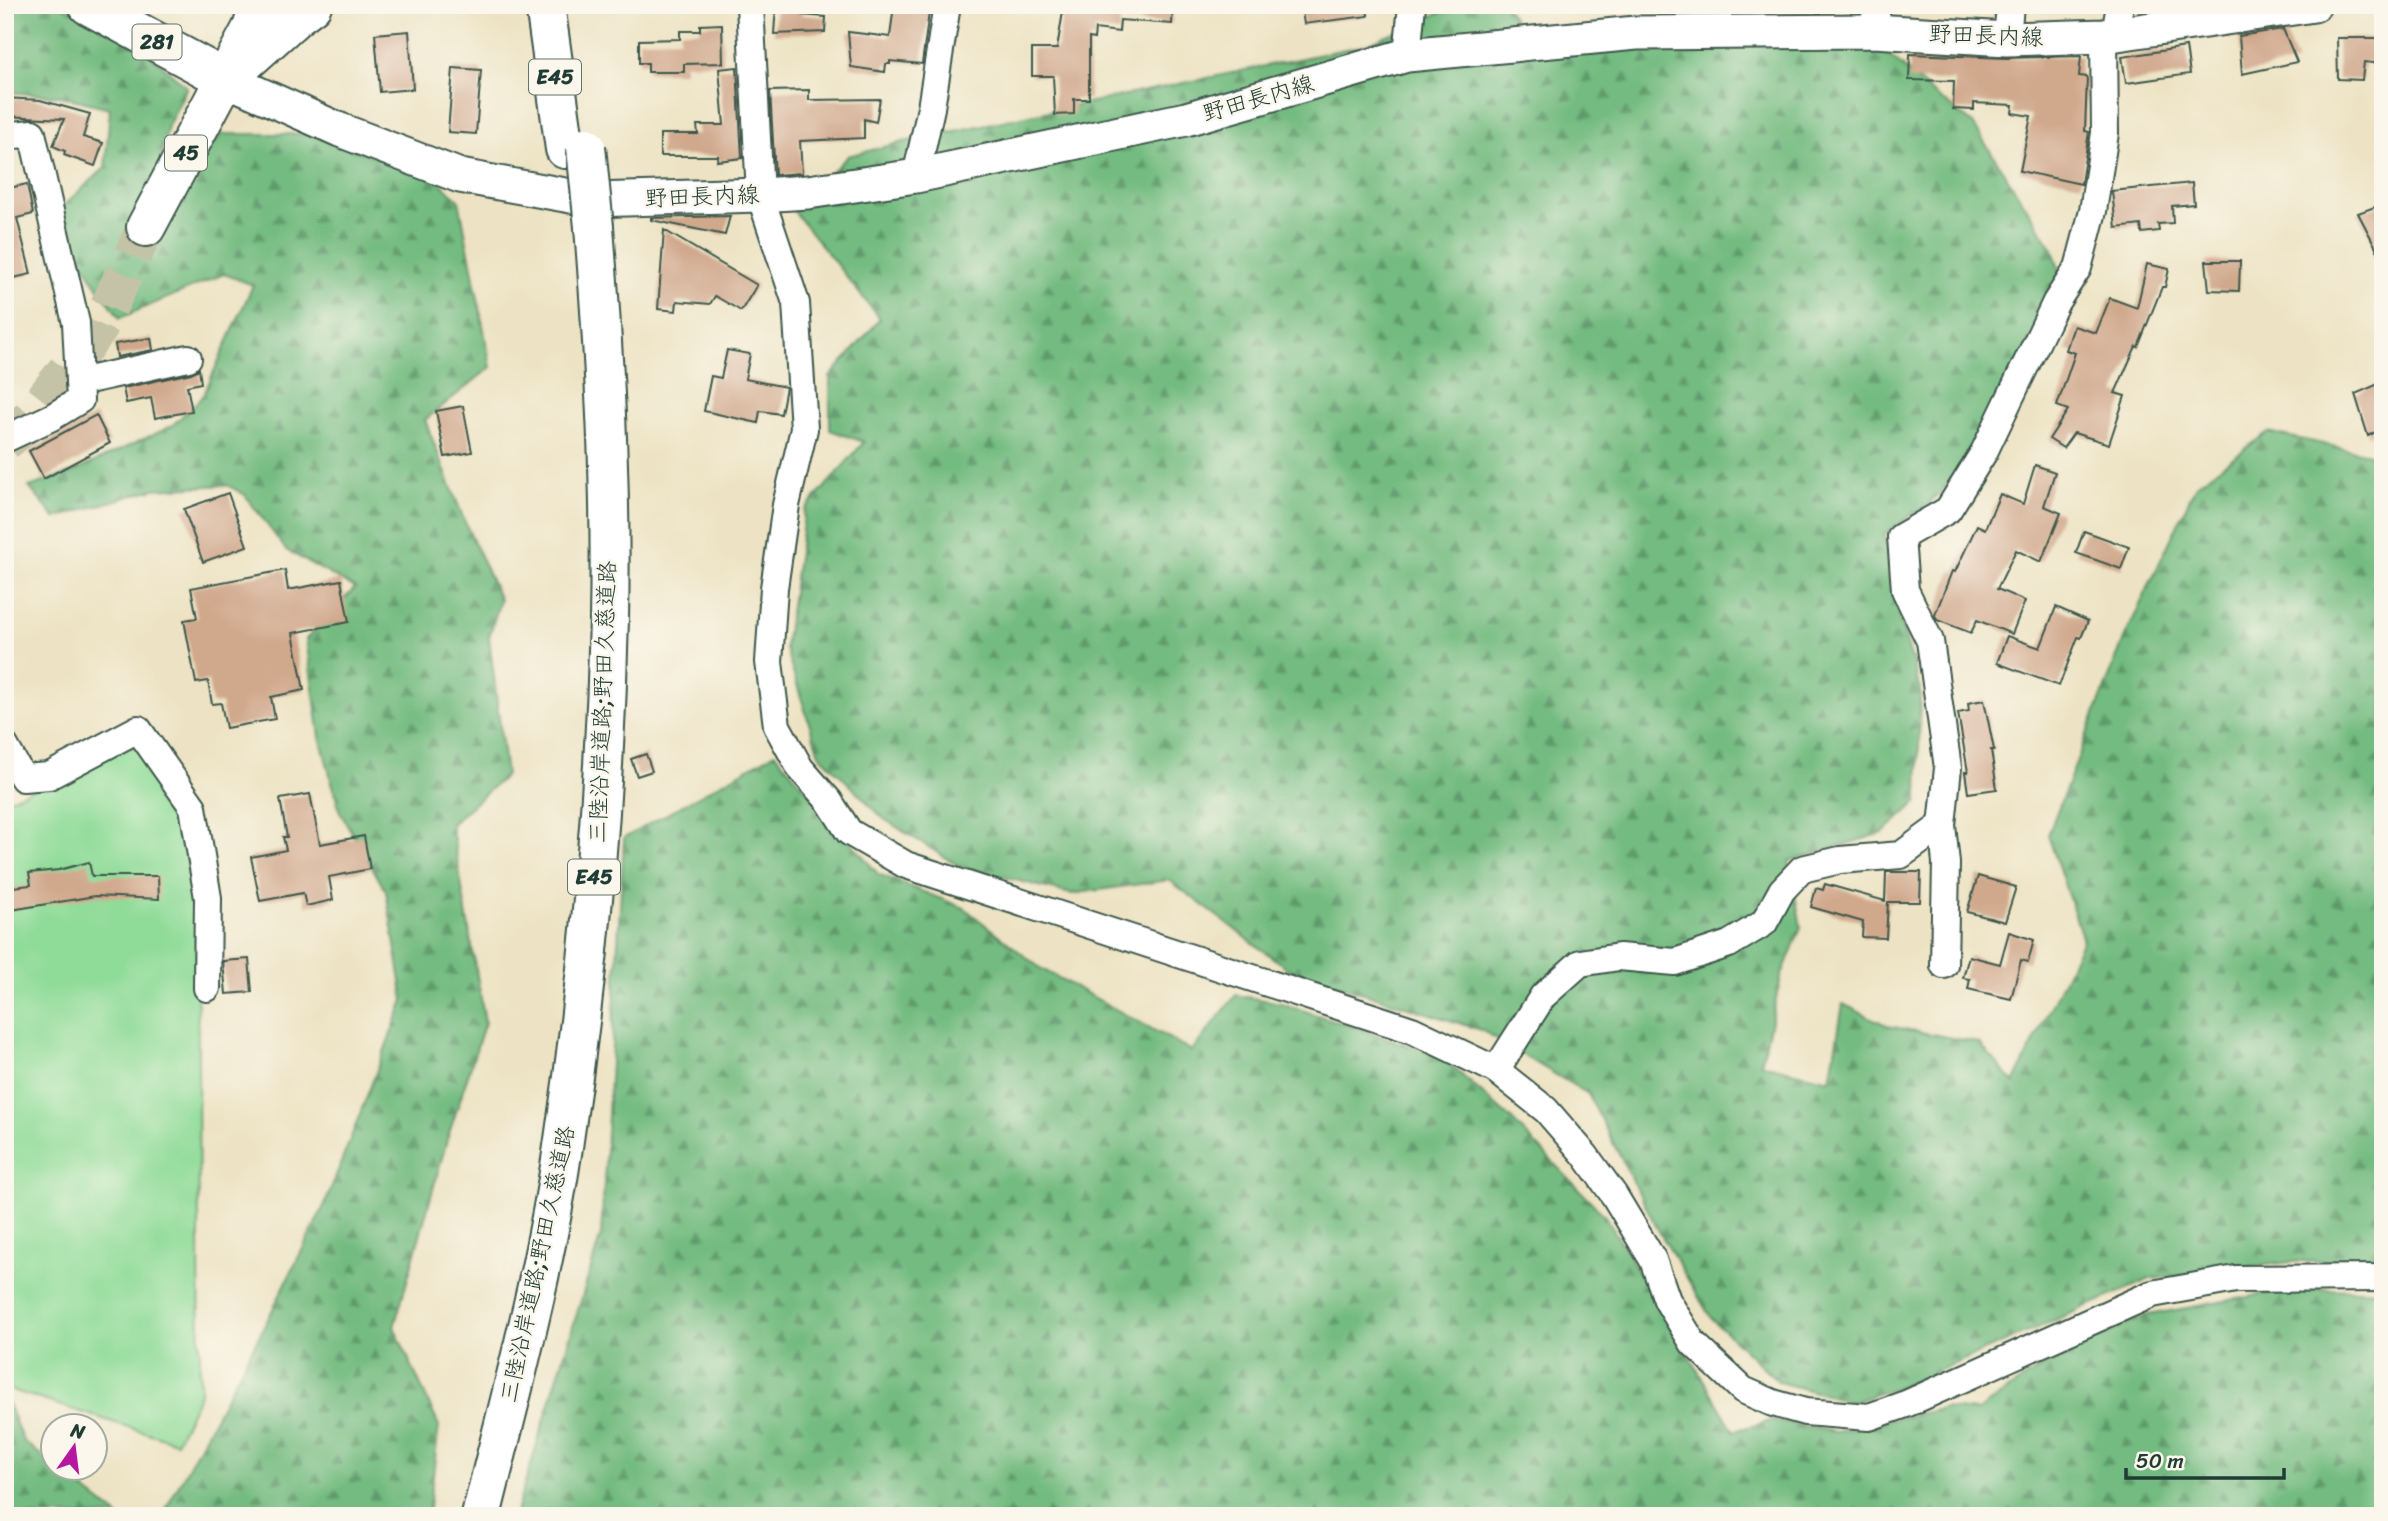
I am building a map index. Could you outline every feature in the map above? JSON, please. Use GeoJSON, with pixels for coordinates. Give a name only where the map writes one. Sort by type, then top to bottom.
{"type":"FeatureCollection","features":[{"type":"Feature","properties":{"kind":"highway","name":"281"},"geometry":{"type":"LineString","coordinates":[[88,5],[225,79]]}},
{"type":"Feature","properties":{"kind":"highway","name":"45"},"geometry":{"type":"LineString","coordinates":[[146,227],[252,28],[261,5]]}},
{"type":"Feature","properties":{"kind":"highway","name":"45"},"geometry":{"type":"LineString","coordinates":[[225,79],[312,5]]}},
{"type":"Feature","properties":{"kind":"highway","name":"三陸沿岸道路;野田久慈道路"},"geometry":{"type":"LineString","coordinates":[[545,5],[575,148]]}},
{"type":"Feature","properties":{"kind":"highway","name":"三陸沿岸道路;野田久慈道路"},"geometry":{"type":"LineString","coordinates":[[481,1516],[531,1314],[562,1155],[588,953],[602,790],[609,618],[604,350],[583,227],[575,148],[569,5]]}},
{"type":"Feature","properties":{"kind":"highway","name":"三陸沿岸道路;野田久慈道路"},"geometry":{"type":"LineString","coordinates":[[460,1516],[507,1327],[537,1162],[563,968],[578,794],[586,623],[583,227]]}},
{"type":"Feature","properties":{"kind":"main road","name":"野田長内線"},"geometry":{"type":"LineString","coordinates":[[225,79],[340,130],[460,176],[593,200],[760,195],[808,192],[916,176],[1186,119],[1407,55],[1636,33],[1876,18],[2007,39],[2113,25],[2314,5]]}},
{"type":"Feature","properties":{"kind":"street"},"geometry":{"type":"LineString","coordinates":[[750,5],[760,195],[796,303],[804,429],[786,505],[774,588],[769,662],[777,726],[800,768],[829,801],[849,832],[906,864],[1412,1030],[1496,1070],[1546,1110],[1585,1155],[1614,1195],[1653,1260],[1667,1300],[1693,1343],[1743,1390],[1773,1404],[1805,1412],[1869,1417],[1906,1404],[2152,1294],[2236,1279],[2383,1278]]}},
{"type":"Feature","properties":{"kind":"street"},"geometry":{"type":"LineString","coordinates":[[916,176],[931,108],[947,5]]}},
{"type":"Feature","properties":{"kind":"street"},"geometry":{"type":"LineString","coordinates":[[1407,55],[1412,5]]}},
{"type":"Feature","properties":{"kind":"street"},"geometry":{"type":"LineString","coordinates":[[2007,39],[2010,5]]}},
{"type":"Feature","properties":{"kind":"street"},"geometry":{"type":"LineString","coordinates":[[1944,965],[1946,863],[1942,825],[1948,768],[1930,641],[1905,590],[1901,537],[1948,510],[1984,452],[2056,302],[2078,268],[2093,211],[2105,133],[2113,25]]}},
{"type":"Feature","properties":{"kind":"street"},"geometry":{"type":"LineString","coordinates":[[5,135],[32,133],[76,323],[80,400],[52,417],[5,439]]}},
{"type":"Feature","properties":{"kind":"street"},"geometry":{"type":"LineString","coordinates":[[79,382],[188,358]]}},
{"type":"Feature","properties":{"kind":"street"},"geometry":{"type":"LineString","coordinates":[[5,746],[23,778],[50,776],[138,729],[193,807],[208,898],[207,988]]}},
{"type":"Feature","properties":{"kind":"street"},"geometry":{"type":"LineString","coordinates":[[1496,1070],[1543,996],[1580,963],[1619,957],[1675,961],[1729,944],[1764,923],[1782,890],[1802,869],[1840,860],[1901,855],[1942,825]]}},
{"type":"Feature","properties":{"kind":"green space"},"geometry":{"type":"Polygon","coordinates":[[[5,5],[58,5],[124,32],[187,87],[168,126],[148,214],[222,134],[309,134],[433,176],[459,200],[491,367],[425,420],[464,520],[500,600],[489,637],[506,775],[451,824],[485,1022],[447,1140],[394,1327],[439,1426],[428,1516],[162,1516],[266,1323],[325,1204],[404,1000],[386,891],[340,812],[320,737],[306,639],[355,588],[286,550],[245,495],[227,485],[154,489],[55,518],[29,487],[73,472],[172,426],[203,396],[253,285],[224,274],[120,318],[92,278],[55,213],[105,168],[110,108],[60,96],[5,92],[5,5]]]}},
{"type":"Feature","properties":{"kind":"green space"},"geometry":{"type":"Polygon","coordinates":[[[1457,5],[1505,5],[1520,29],[1855,25],[1929,90],[1973,124],[2053,249],[2066,293],[2012,413],[1930,503],[1884,534],[1899,615],[1920,689],[1918,801],[1883,833],[1789,861],[1801,927],[1781,977],[1761,1064],[1830,1080],[1843,1004],[1888,1026],[1979,1043],[2014,1083],[2083,940],[2048,835],[2124,639],[2196,485],[2268,432],[2383,457],[2383,1261],[2291,1262],[2150,1279],[1910,1383],[1853,1402],[1779,1382],[1711,1318],[1657,1228],[1588,1094],[1481,1030],[1288,969],[1169,880],[1071,894],[959,866],[884,819],[819,754],[785,647],[805,510],[864,442],[830,430],[830,377],[880,319],[793,210],[848,156],[916,139],[1365,45],[1457,5]]]}},
{"type":"Feature","properties":{"kind":"green space"},"geometry":{"type":"Polygon","coordinates":[[[137,744],[179,815],[197,912],[200,1394],[176,1442],[108,1421],[108,1412],[81,1412],[5,1388],[5,801],[137,744]]]}},
{"type":"Feature","properties":{"kind":"green space"},"geometry":{"type":"Polygon","coordinates":[[[775,753],[878,874],[964,908],[1040,968],[1192,1051],[1236,995],[1281,1003],[1440,1056],[1511,1119],[1605,1216],[1734,1431],[1774,1420],[1836,1432],[1945,1408],[1978,1411],[2059,1355],[2148,1315],[2297,1288],[2383,1291],[2383,1516],[515,1516],[601,1235],[624,838],[775,753]]]}},
{"type":"Feature","properties":{"kind":"green space"},"geometry":{"type":"Polygon","coordinates":[[[5,1397],[23,1441],[38,1453],[38,1482],[75,1482],[118,1516],[5,1516],[5,1397]]]}},
{"type":"Feature","properties":{"kind":"building"},"geometry":{"type":"Polygon","coordinates":[[[776,5],[803,5],[802,15],[826,17],[825,32],[774,34],[776,5]]]}},
{"type":"Feature","properties":{"kind":"building"},"geometry":{"type":"Polygon","coordinates":[[[894,5],[930,5],[922,64],[890,61],[890,64],[886,64],[885,72],[851,67],[848,32],[890,37],[894,5]]]}},
{"type":"Feature","properties":{"kind":"building"},"geometry":{"type":"Polygon","coordinates":[[[1064,5],[1173,5],[1172,24],[1120,20],[1119,32],[1095,29],[1094,39],[1089,38],[1089,99],[1074,99],[1074,114],[1055,115],[1053,76],[1032,76],[1032,49],[1057,49],[1064,5]]]}},
{"type":"Feature","properties":{"kind":"building"},"geometry":{"type":"Polygon","coordinates":[[[1301,5],[1367,5],[1368,16],[1304,24],[1301,5]]]}},
{"type":"Feature","properties":{"kind":"building"},"geometry":{"type":"Polygon","coordinates":[[[722,24],[723,63],[684,64],[684,72],[648,72],[648,63],[639,63],[639,40],[680,39],[680,31],[700,31],[700,25],[722,24]]]}},
{"type":"Feature","properties":{"kind":"building"},"geometry":{"type":"Polygon","coordinates":[[[2283,29],[2297,62],[2242,74],[2239,36],[2283,29]]]}},
{"type":"Feature","properties":{"kind":"building"},"geometry":{"type":"Polygon","coordinates":[[[409,31],[413,89],[380,92],[375,34],[409,31]]]}},
{"type":"Feature","properties":{"kind":"building"},"geometry":{"type":"Polygon","coordinates":[[[2337,38],[2383,38],[2383,64],[2364,62],[2362,80],[2338,79],[2337,38]]]}},
{"type":"Feature","properties":{"kind":"building"},"geometry":{"type":"Polygon","coordinates":[[[2186,47],[2190,74],[2126,83],[2122,57],[2186,47]]]}},
{"type":"Feature","properties":{"kind":"building"},"geometry":{"type":"Polygon","coordinates":[[[1910,54],[2006,58],[2081,56],[2079,76],[2087,77],[2085,131],[2089,132],[2081,184],[2020,171],[2031,116],[2012,113],[2013,105],[1974,103],[1974,110],[1953,109],[1954,81],[1909,80],[1910,54]]]}},
{"type":"Feature","properties":{"kind":"building"},"geometry":{"type":"Polygon","coordinates":[[[737,67],[742,158],[717,161],[718,156],[660,156],[660,134],[698,134],[697,125],[724,125],[719,69],[737,67]]]}},
{"type":"Feature","properties":{"kind":"building"},"geometry":{"type":"Polygon","coordinates":[[[453,68],[481,70],[476,134],[448,132],[453,68]]]}},
{"type":"Feature","properties":{"kind":"building"},"geometry":{"type":"Polygon","coordinates":[[[809,90],[809,100],[880,99],[876,122],[864,119],[864,138],[800,141],[802,173],[775,175],[770,91],[809,90]]]}},
{"type":"Feature","properties":{"kind":"building"},"geometry":{"type":"Polygon","coordinates":[[[5,98],[40,100],[90,114],[83,137],[103,143],[95,166],[64,155],[65,151],[53,146],[64,119],[5,116],[5,98]]]}},
{"type":"Feature","properties":{"kind":"building"},"geometry":{"type":"Polygon","coordinates":[[[2192,183],[2194,204],[2172,206],[2173,223],[2158,224],[2159,231],[2142,233],[2141,225],[2116,228],[2112,191],[2192,183]]]}},
{"type":"Feature","properties":{"kind":"building"},"geometry":{"type":"Polygon","coordinates":[[[27,184],[33,214],[17,218],[31,274],[5,280],[5,189],[27,184]]]}},
{"type":"Feature","properties":{"kind":"building"},"geometry":{"type":"Polygon","coordinates":[[[2383,204],[2383,261],[2358,213],[2383,204]]]}},
{"type":"Feature","properties":{"kind":"building"},"geometry":{"type":"Polygon","coordinates":[[[730,216],[725,235],[651,220],[651,218],[730,216]]]}},
{"type":"Feature","properties":{"kind":"building"},"geometry":{"type":"Polygon","coordinates":[[[664,230],[757,285],[741,311],[715,296],[710,304],[677,301],[676,311],[658,309],[664,230]]]}},
{"type":"Feature","properties":{"kind":"building"},"geometry":{"type":"Polygon","coordinates":[[[2206,261],[2240,261],[2239,291],[2209,290],[2206,261]]]}},
{"type":"Feature","properties":{"kind":"building"},"geometry":{"type":"Polygon","coordinates":[[[2147,264],[2169,269],[2165,287],[2162,287],[2138,347],[2136,346],[2115,393],[2125,396],[2109,444],[2074,433],[2063,448],[2049,439],[2068,410],[2057,406],[2075,353],[2066,350],[2074,326],[2096,333],[2110,298],[2137,308],[2147,264]]]}},
{"type":"Feature","properties":{"kind":"building"},"geometry":{"type":"Polygon","coordinates":[[[151,338],[153,350],[117,357],[115,344],[151,338]]]}},
{"type":"Feature","properties":{"kind":"building"},"geometry":{"type":"Polygon","coordinates":[[[727,350],[750,354],[745,379],[786,387],[781,414],[760,411],[758,423],[704,411],[711,376],[721,378],[727,350]]]}},
{"type":"Feature","properties":{"kind":"building"},"geometry":{"type":"Polygon","coordinates":[[[199,369],[201,383],[187,386],[192,411],[155,418],[151,398],[126,403],[123,388],[199,369]]]}},
{"type":"Feature","properties":{"kind":"building"},"geometry":{"type":"Polygon","coordinates":[[[2383,382],[2383,428],[2368,436],[2355,394],[2383,382]]]}},
{"type":"Feature","properties":{"kind":"building"},"geometry":{"type":"Polygon","coordinates":[[[463,406],[472,452],[445,457],[436,411],[463,406]]]}},
{"type":"Feature","properties":{"kind":"building"},"geometry":{"type":"Polygon","coordinates":[[[96,415],[110,443],[44,479],[29,451],[96,415]]]}},
{"type":"Feature","properties":{"kind":"building"},"geometry":{"type":"Polygon","coordinates":[[[2035,465],[2055,472],[2044,506],[2061,513],[2041,562],[2016,550],[1997,589],[2025,601],[2012,634],[1977,620],[1971,633],[1937,620],[1935,615],[1952,571],[1955,572],[1977,525],[1985,529],[2000,494],[2023,504],[2035,465]]]}},
{"type":"Feature","properties":{"kind":"building"},"geometry":{"type":"Polygon","coordinates":[[[228,493],[247,546],[203,562],[184,509],[228,493]]]}},
{"type":"Feature","properties":{"kind":"building"},"geometry":{"type":"Polygon","coordinates":[[[2084,531],[2129,547],[2121,569],[2076,553],[2084,531]]]}},
{"type":"Feature","properties":{"kind":"building"},"geometry":{"type":"Polygon","coordinates":[[[285,570],[288,590],[341,580],[349,622],[293,633],[304,690],[271,697],[275,719],[226,728],[221,703],[212,704],[208,681],[196,683],[184,620],[197,618],[191,588],[285,570]]]}},
{"type":"Feature","properties":{"kind":"building"},"geometry":{"type":"Polygon","coordinates":[[[2056,607],[2088,621],[2081,638],[2078,637],[2059,686],[1997,663],[2007,636],[2040,648],[2056,607]]]}},
{"type":"Feature","properties":{"kind":"building"},"geometry":{"type":"Polygon","coordinates":[[[1984,700],[1994,750],[1991,750],[1997,789],[1968,793],[1965,772],[1968,772],[1958,713],[1969,711],[1968,703],[1984,700]]]}},
{"type":"Feature","properties":{"kind":"building"},"geometry":{"type":"Polygon","coordinates":[[[646,754],[652,771],[637,776],[631,759],[646,754]]]}},
{"type":"Feature","properties":{"kind":"building"},"geometry":{"type":"Polygon","coordinates":[[[310,794],[320,844],[364,836],[370,869],[329,877],[333,900],[306,906],[303,893],[260,901],[251,857],[286,850],[283,837],[287,837],[280,799],[310,794]]]}},
{"type":"Feature","properties":{"kind":"building"},"geometry":{"type":"Polygon","coordinates":[[[89,862],[92,876],[158,876],[159,899],[95,896],[5,911],[5,888],[31,885],[29,873],[59,870],[89,862]]]}},
{"type":"Feature","properties":{"kind":"building"},"geometry":{"type":"Polygon","coordinates":[[[1886,872],[1921,872],[1920,902],[1888,902],[1886,938],[1862,937],[1863,922],[1811,907],[1816,888],[1823,890],[1825,884],[1885,901],[1886,872]]]}},
{"type":"Feature","properties":{"kind":"building"},"geometry":{"type":"Polygon","coordinates":[[[1978,876],[2016,887],[2005,922],[1967,912],[1978,876]]]}},
{"type":"Feature","properties":{"kind":"building"},"geometry":{"type":"Polygon","coordinates":[[[2009,932],[2034,940],[2028,962],[2021,960],[2011,999],[1968,989],[1970,979],[1963,978],[1969,956],[2000,964],[2009,932]]]}},
{"type":"Feature","properties":{"kind":"building"},"geometry":{"type":"Polygon","coordinates":[[[249,959],[252,992],[226,994],[223,961],[249,959]]]}},
{"type":"Feature","properties":{"kind":"tunnel"},"geometry":{"type":"LineString","coordinates":[[5,442],[20,430],[99,328],[146,227]]}}]}
